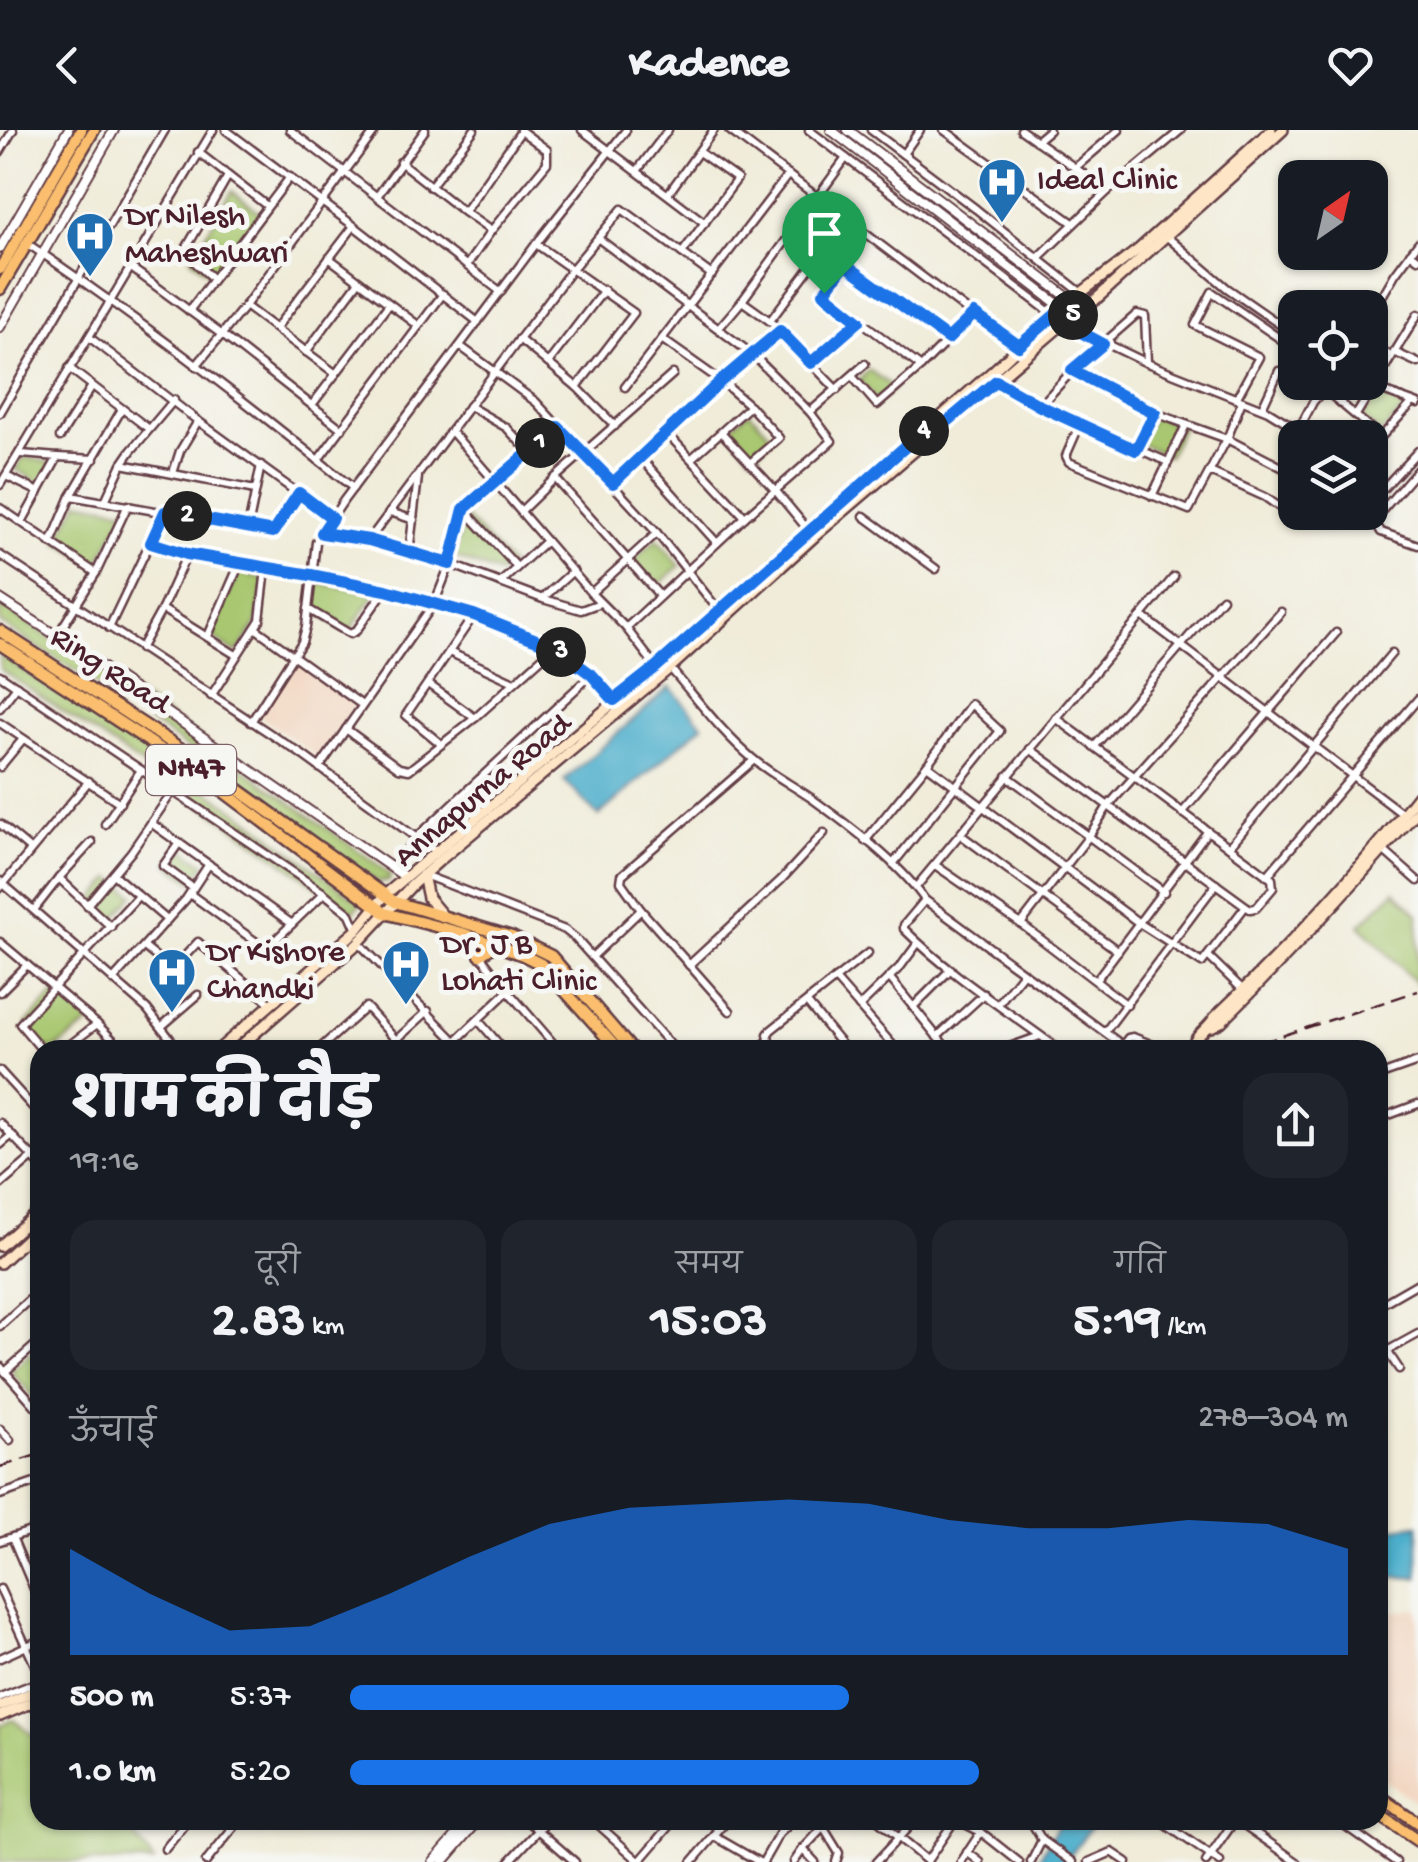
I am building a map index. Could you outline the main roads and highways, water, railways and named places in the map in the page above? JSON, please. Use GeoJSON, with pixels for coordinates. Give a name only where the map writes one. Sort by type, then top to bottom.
{"type":"FeatureCollection","features":[{"type":"Feature","properties":{"kind":"highway"},"geometry":{"type":"LineString","coordinates":[[0,269],[81,130]]}},
{"type":"Feature","properties":{"kind":"highway"},"geometry":{"type":"LineString","coordinates":[[0,289],[19,236],[94,130]]}},
{"type":"Feature","properties":{"kind":"highway","name":"Ring Road"},"geometry":{"type":"LineString","coordinates":[[0,631],[189,754],[390,898],[512,937],[551,956],[624,1040]]}},
{"type":"Feature","properties":{"kind":"highway","name":"Ring Road"},"geometry":{"type":"LineString","coordinates":[[0,644],[211,782],[381,909],[462,932],[541,964],[609,1040]]}},
{"type":"Feature","properties":{"kind":"highway"},"geometry":{"type":"LineString","coordinates":[[480,956],[496,946]]}},
{"type":"Feature","properties":{"kind":"highway"},"geometry":{"type":"LineString","coordinates":[[1388,1803],[1418,1823]]}},
{"type":"Feature","properties":{"kind":"highway"},"geometry":{"type":"LineString","coordinates":[[1388,1821],[1418,1841]]}},
{"type":"Feature","properties":{"kind":"main road","name":"Annapurna Road"},"geometry":{"type":"LineString","coordinates":[[390,898],[423,875],[670,668],[808,531],[1092,302],[1274,131]]}},
{"type":"Feature","properties":{"kind":"main road","name":"Annapurna Road"},"geometry":{"type":"LineString","coordinates":[[390,898],[405,878],[816,535],[1052,316],[1139,249],[1274,131]]}},
{"type":"Feature","properties":{"kind":"main road"},"geometry":{"type":"LineString","coordinates":[[1208,1028],[1214,1017],[1395,831],[1418,796]]}},
{"type":"Feature","properties":{"kind":"main road"},"geometry":{"type":"LineString","coordinates":[[1406,817],[1418,810]]}},
{"type":"Feature","properties":{"kind":"main road"},"geometry":{"type":"LineString","coordinates":[[1195,1040],[1221,1022],[1276,968],[1340,900],[1395,831]]}},
{"type":"Feature","properties":{"kind":"main road"},"geometry":{"type":"LineString","coordinates":[[423,875],[428,898],[443,916]]}},
{"type":"Feature","properties":{"kind":"main road"},"geometry":{"type":"LineString","coordinates":[[381,909],[390,898]]}},
{"type":"Feature","properties":{"kind":"main road","name":"Annapurna Road"},"geometry":{"type":"LineString","coordinates":[[229,1040],[381,909]]}},
{"type":"Feature","properties":{"kind":"main road","name":"Annapurna Road"},"geometry":{"type":"LineString","coordinates":[[247,1040],[358,943],[381,909]]}},
{"type":"Feature","properties":{"kind":"main road"},"geometry":{"type":"LineString","coordinates":[[0,1246],[30,1219]]}},
{"type":"Feature","properties":{"kind":"main road"},"geometry":{"type":"LineString","coordinates":[[0,1262],[30,1235]]}},
{"type":"Feature","properties":{"kind":"main road"},"geometry":{"type":"LineString","coordinates":[[2,1706],[30,1693]]}},
{"type":"Feature","properties":{"kind":"main road"},"geometry":{"type":"LineString","coordinates":[[2,1706],[30,1701]]}},
{"type":"Feature","properties":{"kind":"water"},"geometry":{"type":"Polygon","coordinates":[[[670,687],[703,725],[598,816],[564,780],[670,687]]]}},
{"type":"Feature","properties":{"kind":"water"},"geometry":{"type":"Polygon","coordinates":[[[1418,1525],[1418,1578],[1388,1576],[1388,1529],[1418,1525]]]}},
{"type":"Feature","properties":{"kind":"water"},"geometry":{"type":"Polygon","coordinates":[[[1055,1830],[1089,1830],[1065,1862],[1037,1862],[1055,1830]]]}},
{"type":"Feature","properties":{"kind":"railway"},"geometry":{"type":"LineString","coordinates":[[1269,1040],[1418,991]]}},
{"type":"Feature","properties":{"kind":"railway"},"geometry":{"type":"LineString","coordinates":[[0,1467],[30,1457]]}},
{"type":"Feature","properties":{"kind":"place","name":"Ideal Clinic"},"geometry":{"type":"Point","coordinates":[1002,224]}},
{"type":"Feature","properties":{"kind":"place","name":"Dr Nilesh Maheshwari"},"geometry":{"type":"Point","coordinates":[90,278]}},
{"type":"Feature","properties":{"kind":"place","name":"Dr. J B Lohati Clinic"},"geometry":{"type":"Point","coordinates":[406,1006]}},
{"type":"Feature","properties":{"kind":"place","name":"Dr Kishore Chandki"},"geometry":{"type":"Point","coordinates":[172,1014]}}]}
